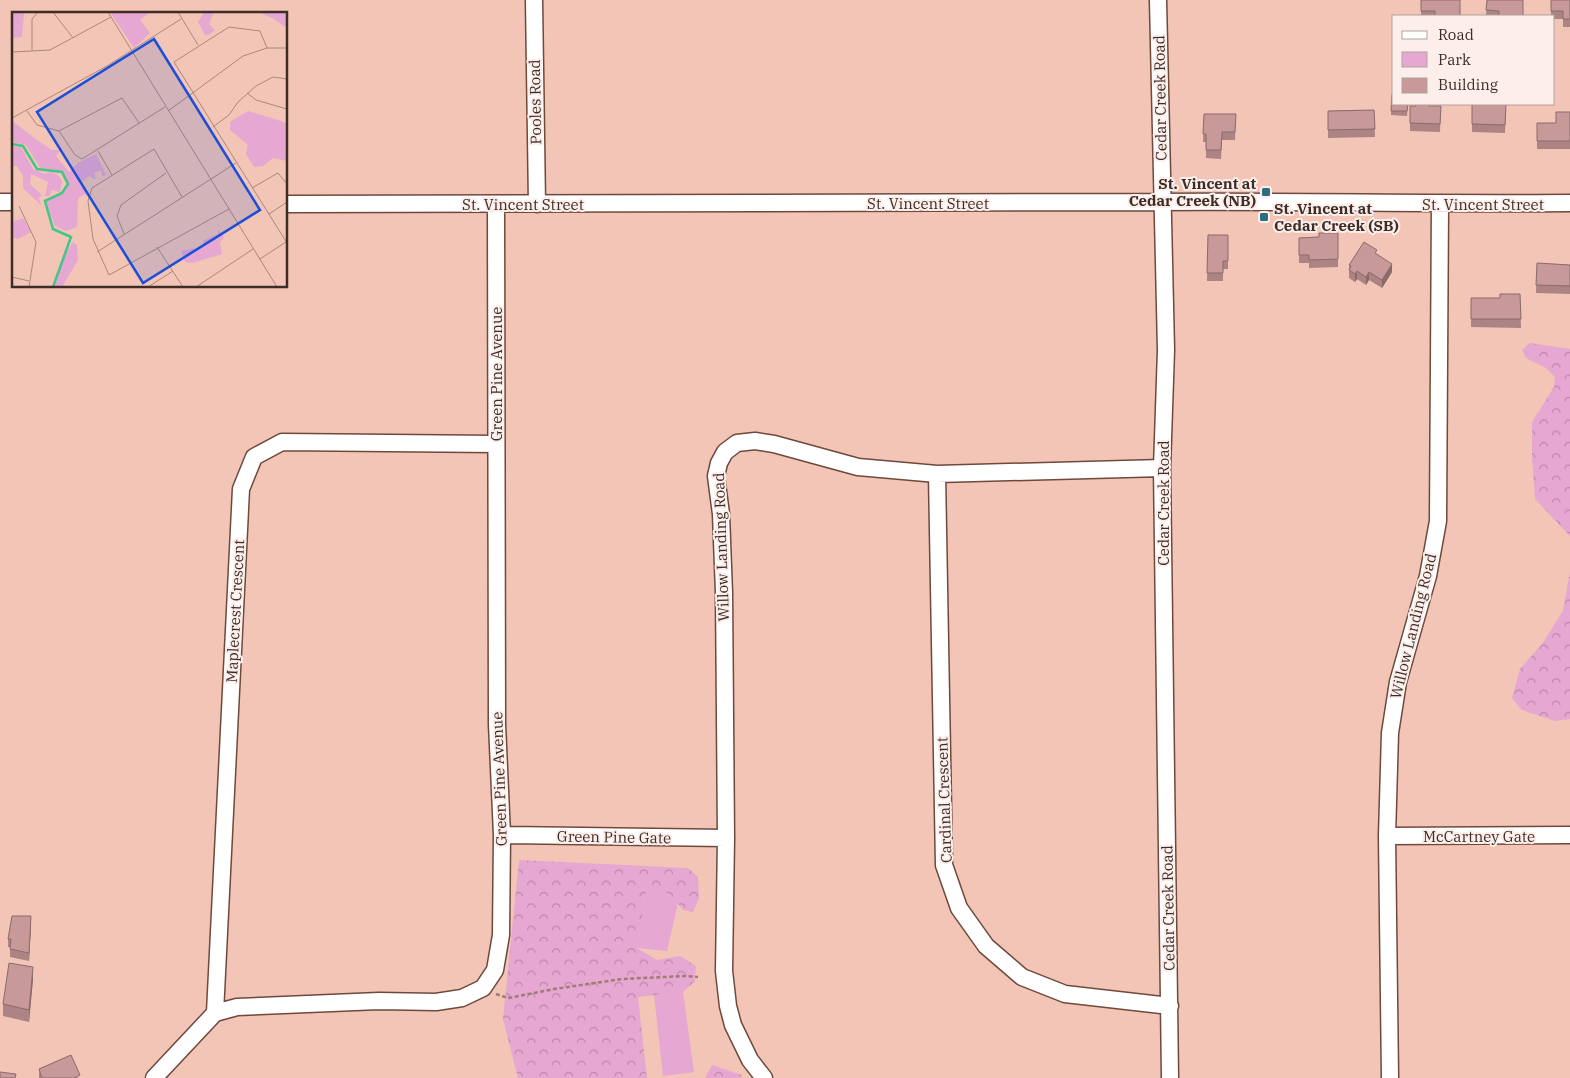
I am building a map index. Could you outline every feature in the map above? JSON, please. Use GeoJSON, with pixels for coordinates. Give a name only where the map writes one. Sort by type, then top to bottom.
{"type":"FeatureCollection","features":[{"type":"Feature","properties":{"kind":"street","name":"Pooles Road"},"geometry":{"type":"LineString","coordinates":[[534,0],[537,204]]}},
{"type":"Feature","properties":{"kind":"street","name":"Cedar Creek Road"},"geometry":{"type":"LineString","coordinates":[[1158,0],[1166,350],[1162,468],[1170,1078]]}},
{"type":"Feature","properties":{"kind":"street","name":"St. Vincent Street"},"geometry":{"type":"LineString","coordinates":[[288,204],[1570,203]]}},
{"type":"Feature","properties":{"kind":"street","name":"Willow Landing Road"},"geometry":{"type":"LineString","coordinates":[[1390,1078],[1387,836],[1390,733],[1398,682],[1428,576],[1438,521],[1440,204]]}},
{"type":"Feature","properties":{"kind":"street","name":"Green Pine Avenue"},"geometry":{"type":"LineString","coordinates":[[483,988],[495,970],[501,935],[502,835],[497,724],[496,205]]}},
{"type":"Feature","properties":{"kind":"street","name":"Willow Landing Road"},"geometry":{"type":"LineString","coordinates":[[764,1078],[750,1060],[732,1025],[724,971],[726,838],[724,593],[721,514],[716,476],[719,463],[725,452],[737,443],[755,441],[774,444],[858,467],[937,474],[1162,468]]}},
{"type":"Feature","properties":{"kind":"street","name":"Maplecrest Crescent"},"geometry":{"type":"LineString","coordinates":[[215,1014],[241,490],[254,457],[282,442],[496,444]]}},
{"type":"Feature","properties":{"kind":"street","name":"Cardinal Crescent"},"geometry":{"type":"LineString","coordinates":[[937,474],[944,865],[959,908],[986,946],[1022,977],[1065,994],[1170,1006]]}},
{"type":"Feature","properties":{"kind":"street","name":"Green Pine Gate"},"geometry":{"type":"LineString","coordinates":[[502,835],[726,838]]}},
{"type":"Feature","properties":{"kind":"street","name":"McCartney Gate"},"geometry":{"type":"LineString","coordinates":[[1387,836],[1570,835]]}},
{"type":"Feature","properties":{"kind":"street"},"geometry":{"type":"LineString","coordinates":[[154,1078],[215,1014],[237,1007],[379,1001],[436,1002],[462,998],[483,988]]}},
{"type":"Feature","properties":{"kind":"path"},"geometry":{"type":"LineString","coordinates":[[483,988],[493,994],[508,998],[622,979],[698,977]]}},
{"type":"Feature","properties":{"kind":"green space"},"geometry":{"type":"Polygon","coordinates":[[[1530,343],[1570,349],[1570,536],[1535,499],[1532,422],[1554,387],[1555,377],[1546,368],[1526,358],[1522,350],[1530,343]]]}},
{"type":"Feature","properties":{"kind":"green space"},"geometry":{"type":"Polygon","coordinates":[[[1570,571],[1570,719],[1555,721],[1522,710],[1512,698],[1520,669],[1542,644],[1563,611],[1570,571]]]}},
{"type":"Feature","properties":{"kind":"green space"},"geometry":{"type":"Polygon","coordinates":[[[519,860],[688,868],[698,877],[699,898],[693,912],[683,910],[670,894],[647,889],[637,948],[657,960],[680,956],[696,966],[695,981],[683,992],[638,997],[647,1078],[518,1078],[503,1019],[519,860]]]}},
{"type":"Feature","properties":{"kind":"green space"},"geometry":{"type":"Polygon","coordinates":[[[647,888],[670,894],[678,903],[667,951],[637,948],[647,888]]]}},
{"type":"Feature","properties":{"kind":"green space"},"geometry":{"type":"Polygon","coordinates":[[[683,992],[694,1072],[663,1076],[654,995],[683,992]]]}},
{"type":"Feature","properties":{"kind":"green space"},"geometry":{"type":"Polygon","coordinates":[[[712,1065],[742,1075],[742,1078],[705,1078],[712,1065]]]}},
{"type":"Feature","properties":{"kind":"building"},"geometry":{"type":"Polygon","coordinates":[[[1421,0],[1460,0],[1460,15],[1435,15],[1435,11],[1421,11],[1421,0]]]}},
{"type":"Feature","properties":{"kind":"building"},"geometry":{"type":"Polygon","coordinates":[[[1487,0],[1523,0],[1523,15],[1499,15],[1499,11],[1486,10],[1487,0]]]}},
{"type":"Feature","properties":{"kind":"building"},"geometry":{"type":"Polygon","coordinates":[[[1551,0],[1570,0],[1570,19],[1563,19],[1563,11],[1551,11],[1551,0]]]}},
{"type":"Feature","properties":{"kind":"building"},"geometry":{"type":"Polygon","coordinates":[[[1392,94],[1392,105],[1408,105],[1407,111],[1391,111],[1392,94]]]}},
{"type":"Feature","properties":{"kind":"building"},"geometry":{"type":"Polygon","coordinates":[[[1472,105],[1506,105],[1505,125],[1472,124],[1472,105]]]}},
{"type":"Feature","properties":{"kind":"building"},"geometry":{"type":"Polygon","coordinates":[[[1410,106],[1441,106],[1440,124],[1410,123],[1410,106]]]}},
{"type":"Feature","properties":{"kind":"building"},"geometry":{"type":"Polygon","coordinates":[[[1374,110],[1375,129],[1328,130],[1328,111],[1374,110]]]}},
{"type":"Feature","properties":{"kind":"building"},"geometry":{"type":"Polygon","coordinates":[[[1556,112],[1570,112],[1570,141],[1537,141],[1537,123],[1556,123],[1556,112]]]}},
{"type":"Feature","properties":{"kind":"building"},"geometry":{"type":"Polygon","coordinates":[[[1204,114],[1236,114],[1235,132],[1222,132],[1221,150],[1206,150],[1206,134],[1203,134],[1204,114]]]}},
{"type":"Feature","properties":{"kind":"building"},"geometry":{"type":"Polygon","coordinates":[[[1319,233],[1338,233],[1338,259],[1309,260],[1309,255],[1299,255],[1299,238],[1319,237],[1319,233]]]}},
{"type":"Feature","properties":{"kind":"building"},"geometry":{"type":"Polygon","coordinates":[[[1208,235],[1228,235],[1228,261],[1223,261],[1223,273],[1207,273],[1208,235]]]}},
{"type":"Feature","properties":{"kind":"building"},"geometry":{"type":"Polygon","coordinates":[[[1364,242],[1377,250],[1375,253],[1392,264],[1382,280],[1369,272],[1366,277],[1357,271],[1355,274],[1349,270],[1351,266],[1349,265],[1364,242]]]}},
{"type":"Feature","properties":{"kind":"building"},"geometry":{"type":"Polygon","coordinates":[[[1537,263],[1570,265],[1570,286],[1536,285],[1537,263]]]}},
{"type":"Feature","properties":{"kind":"building"},"geometry":{"type":"Polygon","coordinates":[[[1500,294],[1520,294],[1521,319],[1471,319],[1471,298],[1500,298],[1500,294]]]}},
{"type":"Feature","properties":{"kind":"building"},"geometry":{"type":"Polygon","coordinates":[[[12,916],[31,916],[29,953],[10,949],[11,939],[8,939],[12,916]]]}},
{"type":"Feature","properties":{"kind":"building"},"geometry":{"type":"Polygon","coordinates":[[[9,963],[33,967],[29,1010],[3,1004],[9,963]]]}},
{"type":"Feature","properties":{"kind":"building"},"geometry":{"type":"Polygon","coordinates":[[[71,1055],[80,1075],[74,1078],[42,1078],[39,1069],[71,1055]]]}},
{"type":"Feature","properties":{"kind":"building"},"geometry":{"type":"Polygon","coordinates":[[[0,1072],[16,1074],[15,1078],[0,1078],[0,1072]]]}},
{"type":"Feature","properties":{"kind":"place","name":"St. Vincent at Cedar Creek (NB)"},"geometry":{"type":"Point","coordinates":[1266,192]}},
{"type":"Feature","properties":{"kind":"place","name":"St. Vincent at Cedar Creek (SB)"},"geometry":{"type":"Point","coordinates":[1264,217]}}]}
